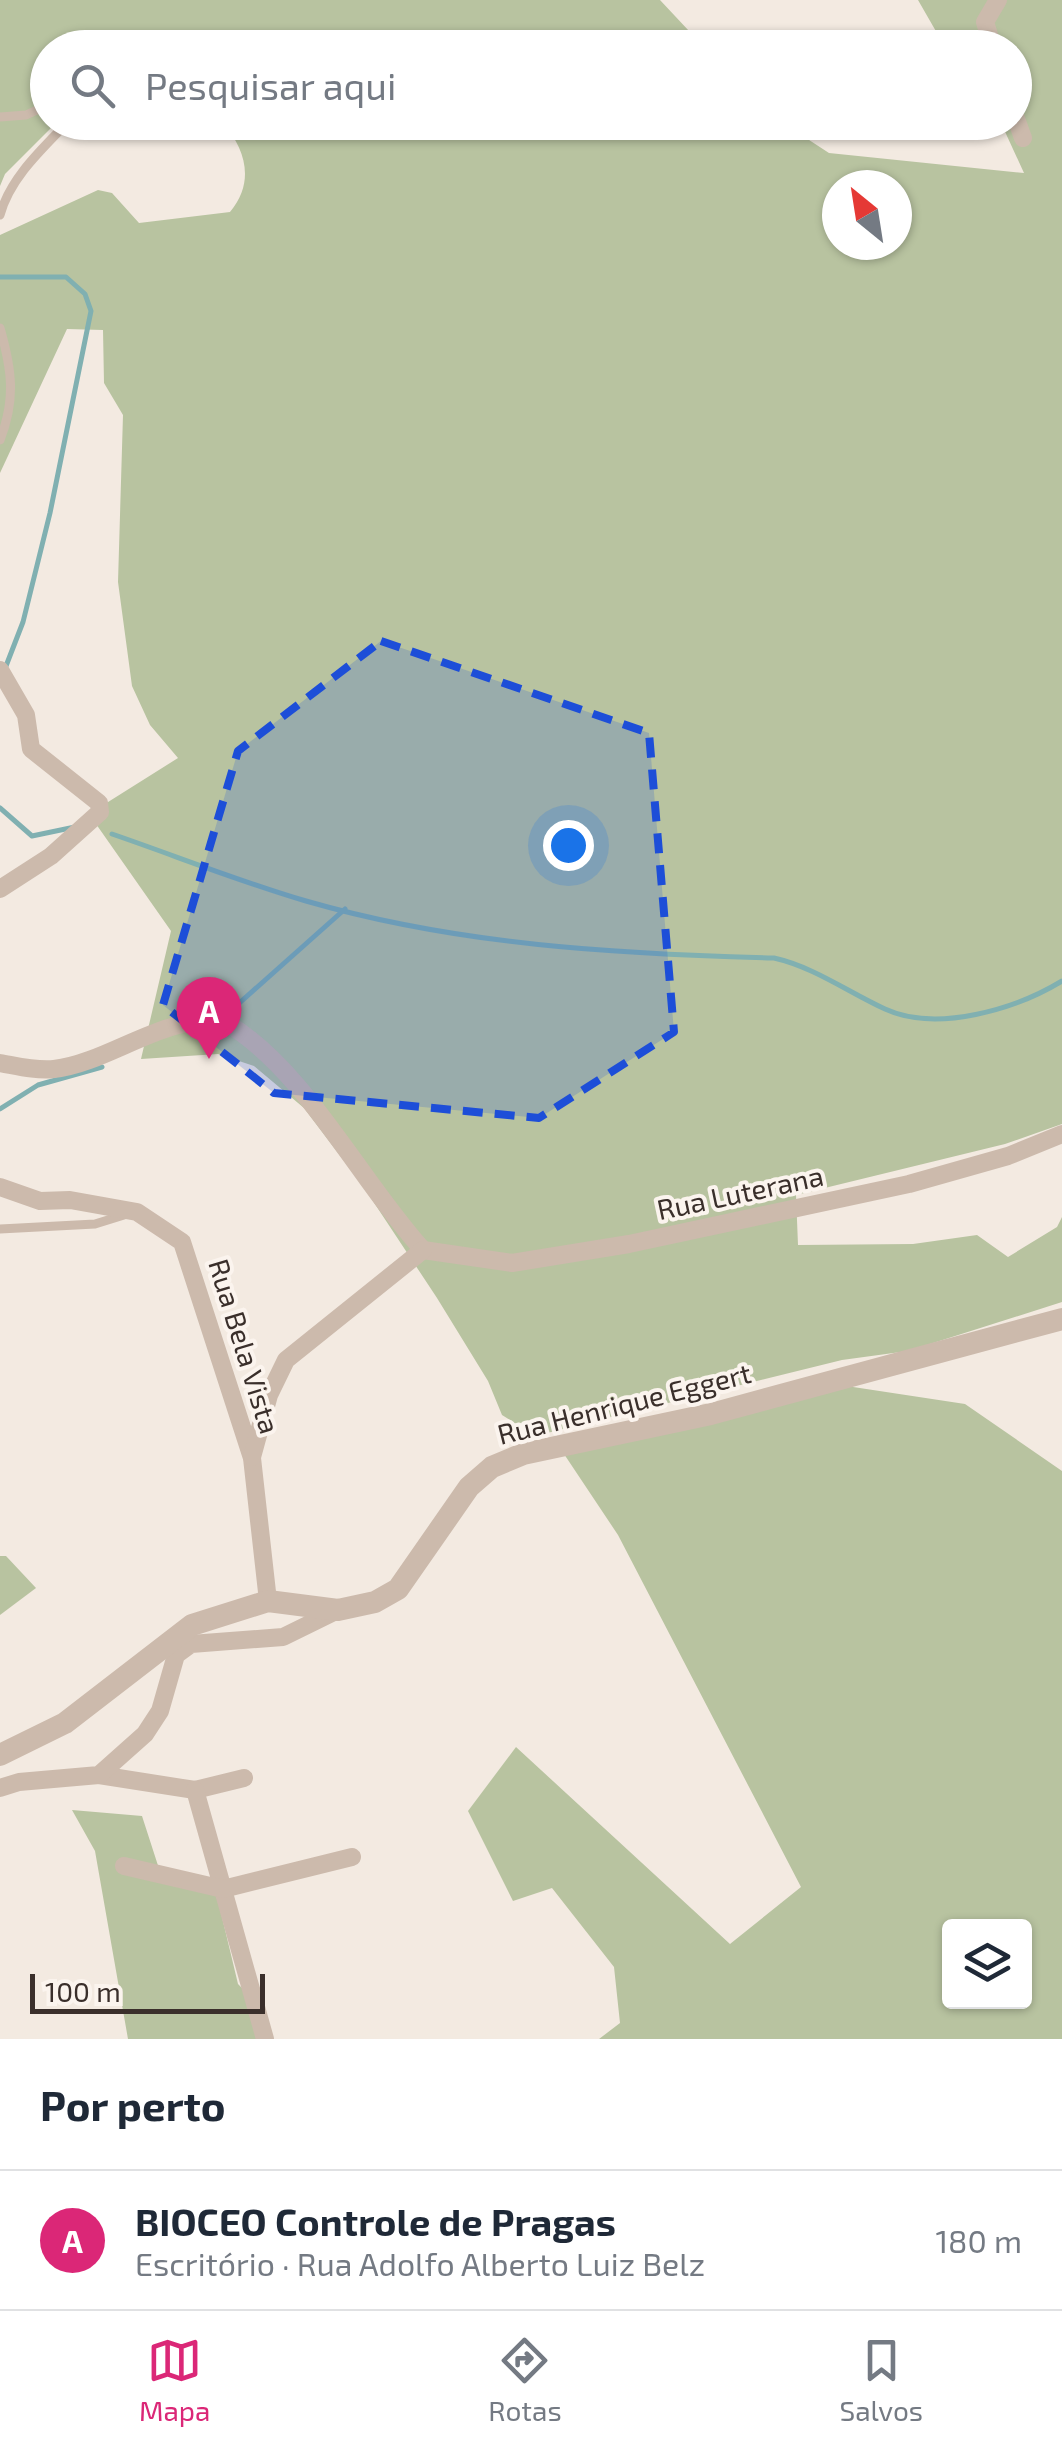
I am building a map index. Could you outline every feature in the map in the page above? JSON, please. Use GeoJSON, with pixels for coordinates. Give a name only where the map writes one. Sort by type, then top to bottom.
{"type":"FeatureCollection","features":[{"type":"Feature","properties":{"kind":"street"},"geometry":{"type":"LineString","coordinates":[[987,30],[985,22],[998,0]]}},
{"type":"Feature","properties":{"kind":"street"},"geometry":{"type":"LineString","coordinates":[[0,670],[26,715],[31,750],[99,803],[100,812],[51,856],[0,889]]}},
{"type":"Feature","properties":{"kind":"street"},"geometry":{"type":"LineString","coordinates":[[0,1063],[50,1070],[166,1030],[208,1019],[225,1022],[314,1107],[386,1209],[423,1250],[286,1360],[269,1395],[252,1458]]}},
{"type":"Feature","properties":{"kind":"street","name":"Rua Luterana"},"geometry":{"type":"LineString","coordinates":[[423,1250],[512,1263],[629,1244],[908,1184],[1008,1156],[1062,1134]]}},
{"type":"Feature","properties":{"kind":"street","name":"Rua Bela Vista"},"geometry":{"type":"LineString","coordinates":[[0,1188],[40,1201],[70,1200],[136,1212],[182,1242],[252,1458],[268,1601]]}},
{"type":"Feature","properties":{"kind":"street","name":"Rua Henrique Eggert"},"geometry":{"type":"LineString","coordinates":[[0,1755],[65,1723],[192,1625],[268,1601],[338,1610],[375,1602],[398,1588],[469,1486],[492,1467],[523,1454],[711,1414],[1062,1319]]}},
{"type":"Feature","properties":{"kind":"street"},"geometry":{"type":"LineString","coordinates":[[99,1775],[145,1734],[160,1711],[176,1655],[191,1644],[283,1637],[338,1610]]}},
{"type":"Feature","properties":{"kind":"street"},"geometry":{"type":"LineString","coordinates":[[0,1788],[19,1782],[99,1775],[195,1790],[244,1778]]}},
{"type":"Feature","properties":{"kind":"street"},"geometry":{"type":"LineString","coordinates":[[195,1790],[265,2039]]}},
{"type":"Feature","properties":{"kind":"street"},"geometry":{"type":"LineString","coordinates":[[124,1866],[223,1889],[352,1857]]}},
{"type":"Feature","properties":{"kind":"lane"},"geometry":{"type":"LineString","coordinates":[[0,116],[30,114]]}},
{"type":"Feature","properties":{"kind":"lane"},"geometry":{"type":"LineString","coordinates":[[0,215],[31,161],[51,140]]}},
{"type":"Feature","properties":{"kind":"lane"},"geometry":{"type":"LineString","coordinates":[[0,328],[10,364],[12,410],[0,440]]}},
{"type":"Feature","properties":{"kind":"lane"},"geometry":{"type":"LineString","coordinates":[[0,1229],[95,1224],[136,1212]]}},
{"type":"Feature","properties":{"kind":"highlighted area"},"geometry":{"type":"Polygon","coordinates":[[[381,641],[649,733],[674,1032],[539,1118],[274,1093],[163,1005],[238,751],[381,641]]]}},
{"type":"Feature","properties":{"kind":"green space"},"geometry":{"type":"Polygon","coordinates":[[[0,0],[660,0],[688,30],[30,30],[30,140],[39,140],[5,174],[0,186],[0,0]]]}},
{"type":"Feature","properties":{"kind":"green space"},"geometry":{"type":"Polygon","coordinates":[[[918,0],[1062,0],[1062,1124],[1005,1144],[796,1195],[798,1245],[913,1244],[977,1235],[1008,1257],[1057,1227],[1062,1217],[1062,1302],[908,1351],[842,1360],[535,1436],[502,1415],[488,1381],[437,1298],[363,1186],[304,1108],[254,1066],[218,1054],[141,1059],[171,931],[89,814],[178,758],[150,725],[132,686],[118,582],[123,415],[104,383],[103,330],[67,329],[0,473],[0,235],[98,190],[112,193],[139,223],[230,212],[245,178],[242,155],[234,140],[809,140],[829,153],[1024,173],[1009,140],[1032,140],[1032,30],[935,30],[918,0]]]}},
{"type":"Feature","properties":{"kind":"green space"},"geometry":{"type":"Polygon","coordinates":[[[840,1385],[965,1404],[1062,1471],[1062,2039],[599,2039],[620,2023],[614,1967],[552,1888],[513,1901],[468,1811],[516,1747],[730,1944],[801,1887],[618,1535],[564,1454],[840,1385]]]}},
{"type":"Feature","properties":{"kind":"green space"},"geometry":{"type":"Polygon","coordinates":[[[0,1556],[6,1556],[36,1588],[0,1615],[0,1556]]]}},
{"type":"Feature","properties":{"kind":"green space"},"geometry":{"type":"Polygon","coordinates":[[[72,1810],[142,1816],[163,1881],[217,1896],[238,1984],[249,1995],[262,2039],[128,2039],[95,1851],[72,1810]]]}},
{"type":"Feature","properties":{"kind":"waterway"},"geometry":{"type":"LineString","coordinates":[[0,277],[66,277],[85,294],[91,311],[50,513],[23,622],[6,666]]}},
{"type":"Feature","properties":{"kind":"waterway"},"geometry":{"type":"LineString","coordinates":[[0,808],[32,836],[75,827]]}},
{"type":"Feature","properties":{"kind":"waterway"},"geometry":{"type":"LineString","coordinates":[[112,834],[306,901],[421,928],[597,950],[774,958],[803,967],[906,1016],[928,1019],[976,1014],[1022,1001],[1062,981]]}},
{"type":"Feature","properties":{"kind":"waterway"},"geometry":{"type":"LineString","coordinates":[[227,1014],[345,909]]}},
{"type":"Feature","properties":{"kind":"waterway"},"geometry":{"type":"LineString","coordinates":[[0,1109],[38,1085],[102,1067]]}},
{"type":"Feature","properties":{"kind":"place","name":"BIOCEO Controle de Pragas"},"geometry":{"type":"Point","coordinates":[209,1059]}}]}
